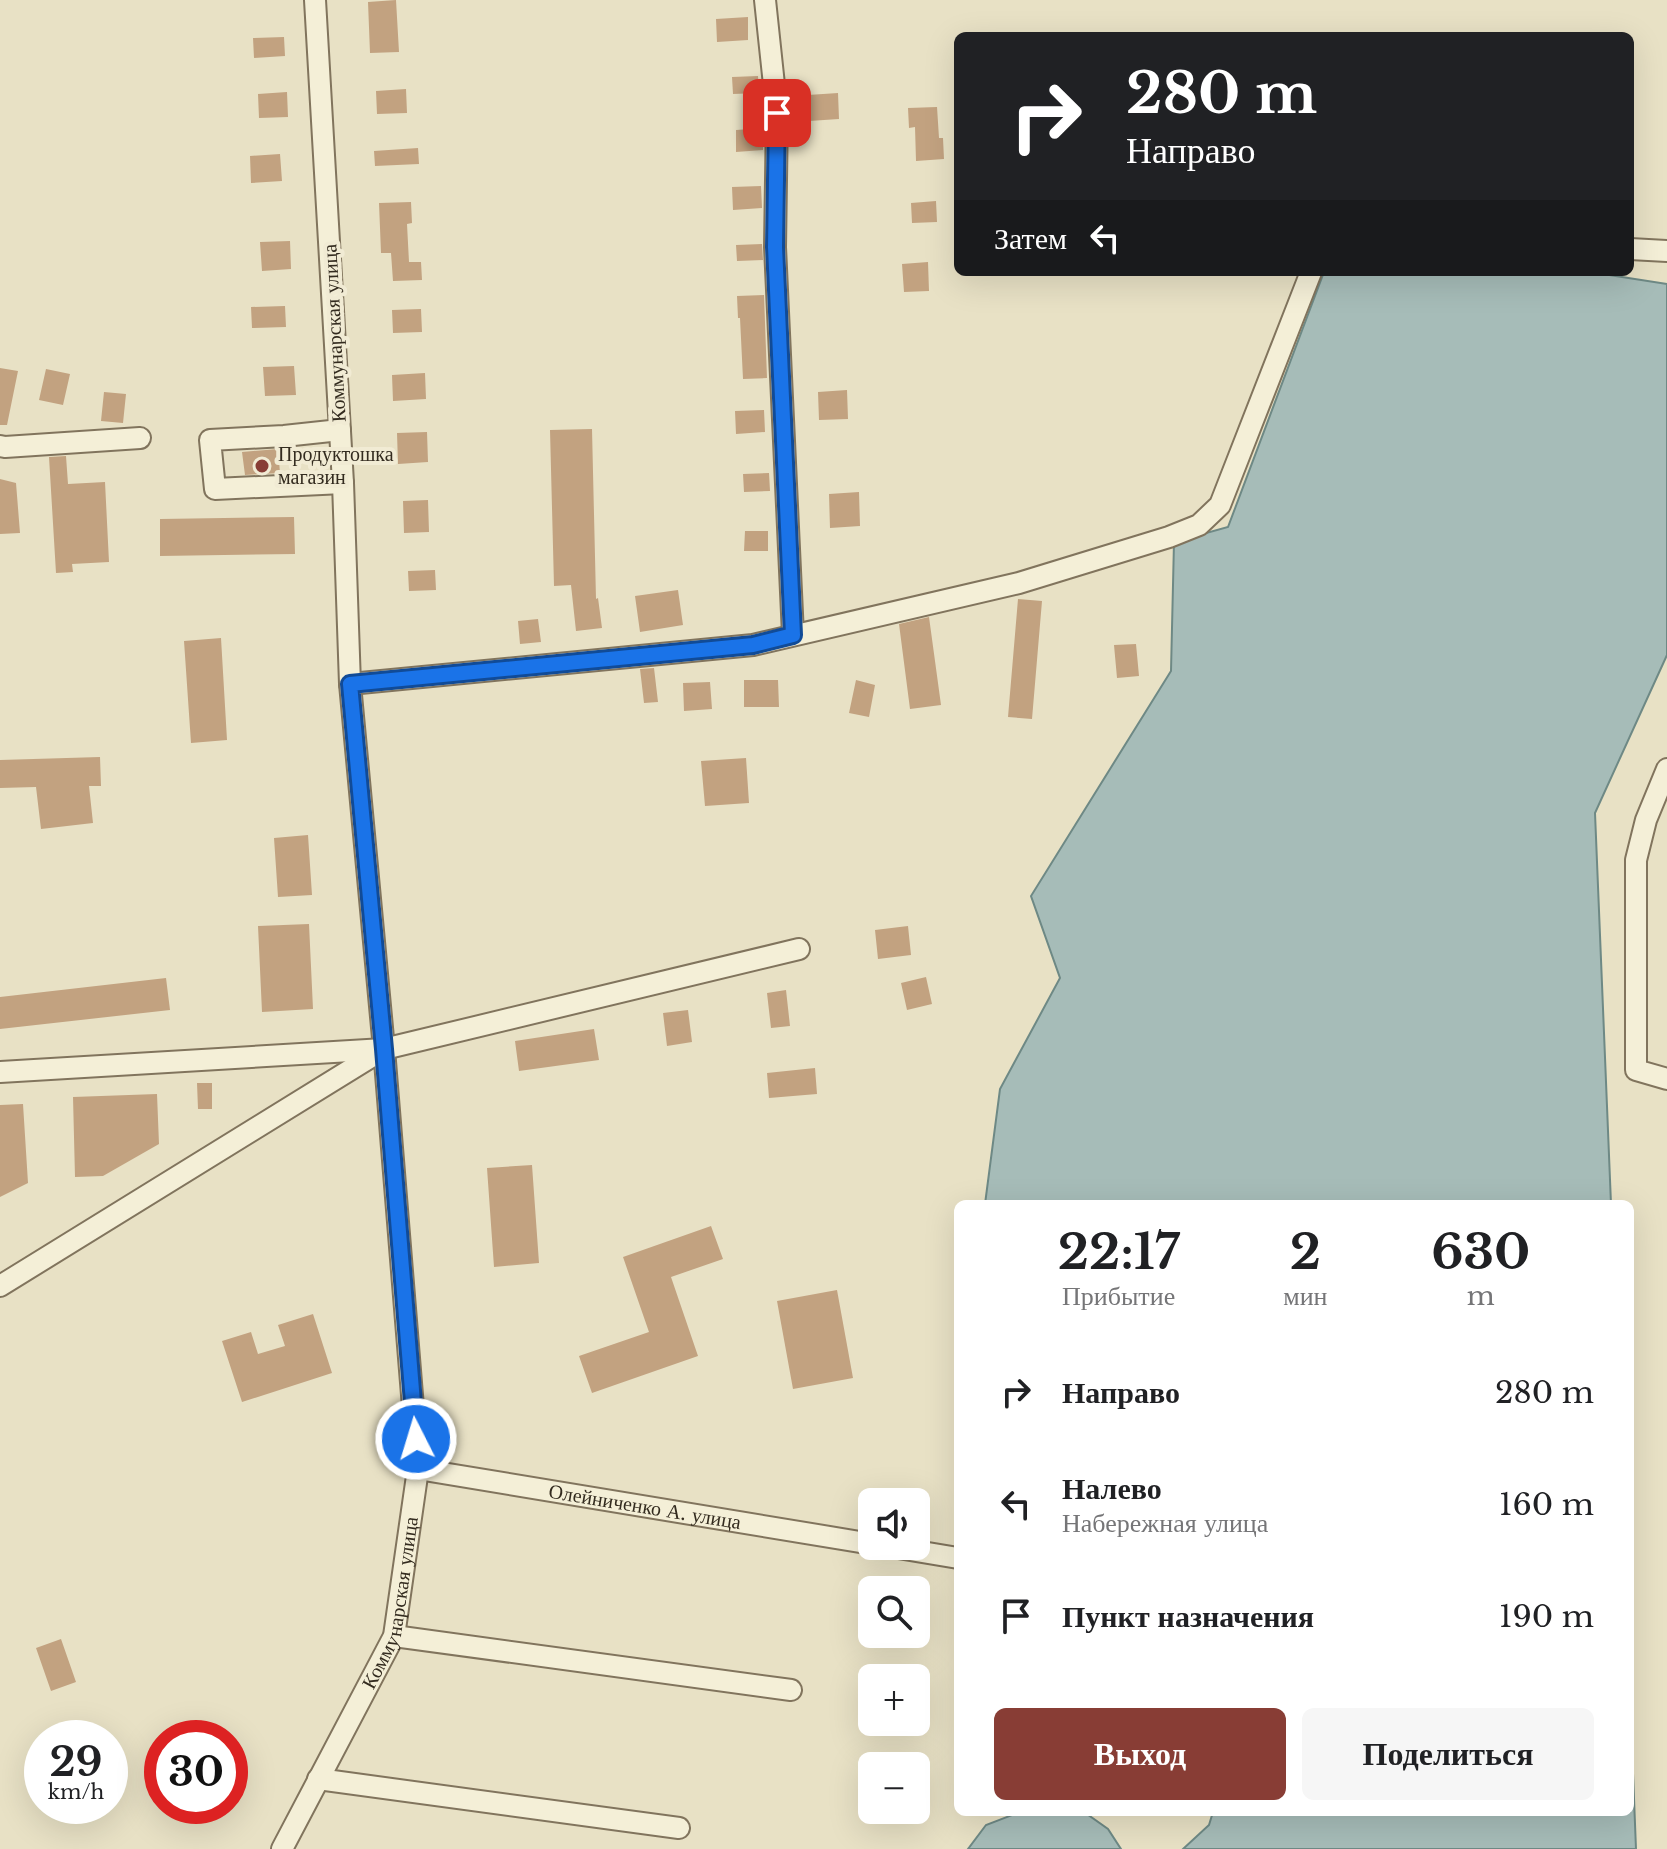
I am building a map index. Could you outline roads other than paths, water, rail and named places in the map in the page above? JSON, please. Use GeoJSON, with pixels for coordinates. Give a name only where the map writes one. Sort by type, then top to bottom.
{"type":"FeatureCollection","features":[{"type":"Feature","properties":{"kind":"street","name":"Коммунарская улица"},"geometry":{"type":"LineString","coordinates":[[282,1849],[394,1636],[418,1469],[350,684],[343,483],[315,0]]}},
{"type":"Feature","properties":{"kind":"street"},"geometry":{"type":"LineString","coordinates":[[765,0],[777,113],[775,247],[793,635]]}},
{"type":"Feature","properties":{"kind":"street"},"geometry":{"type":"LineString","coordinates":[[1634,249],[1667,251]]}},
{"type":"Feature","properties":{"kind":"street"},"geometry":{"type":"LineString","coordinates":[[350,684],[753,645],[1019,583],[1199,525],[1220,505],[1309,276]]}},
{"type":"Feature","properties":{"kind":"street"},"geometry":{"type":"LineString","coordinates":[[340,430],[210,440],[215,489],[343,483]]}},
{"type":"Feature","properties":{"kind":"street"},"geometry":{"type":"LineString","coordinates":[[0,446],[140,438]]}},
{"type":"Feature","properties":{"kind":"street"},"geometry":{"type":"LineString","coordinates":[[1663,1079],[1636,1070],[1636,860],[1646,820],[1667,769]]}},
{"type":"Feature","properties":{"kind":"street"},"geometry":{"type":"LineString","coordinates":[[0,1072],[384,1049],[799,949]]}},
{"type":"Feature","properties":{"kind":"street"},"geometry":{"type":"LineString","coordinates":[[0,1286],[384,1049]]}},
{"type":"Feature","properties":{"kind":"street","name":"Олейниченко А. улица"},"geometry":{"type":"LineString","coordinates":[[418,1469],[858,1542]]}},
{"type":"Feature","properties":{"kind":"street"},"geometry":{"type":"LineString","coordinates":[[930,1553],[954,1557]]}},
{"type":"Feature","properties":{"kind":"street"},"geometry":{"type":"LineString","coordinates":[[394,1636],[791,1690]]}},
{"type":"Feature","properties":{"kind":"street"},"geometry":{"type":"LineString","coordinates":[[318,1779],[679,1828]]}},
{"type":"Feature","properties":{"kind":"water"},"geometry":{"type":"Polygon","coordinates":[[[1322,276],[1616,276],[1667,284],[1667,655],[1595,813],[1611,1200],[986,1200],[1000,1089],[1060,978],[1031,896],[1171,671],[1174,542],[1228,527],[1322,276]]]}},
{"type":"Feature","properties":{"kind":"water"},"geometry":{"type":"Polygon","coordinates":[[[1634,1798],[1636,1849],[1183,1849],[1209,1825],[1212,1816],[1634,1816],[1634,1798]]]}},
{"type":"Feature","properties":{"kind":"water"},"geometry":{"type":"Polygon","coordinates":[[[1010,1816],[1090,1816],[1108,1829],[1121,1849],[968,1849],[986,1825],[1010,1816]]]}},
{"type":"Feature","properties":{"kind":"place","name":"Продуктошка магазин"},"geometry":{"type":"Point","coordinates":[262,466]}}]}
